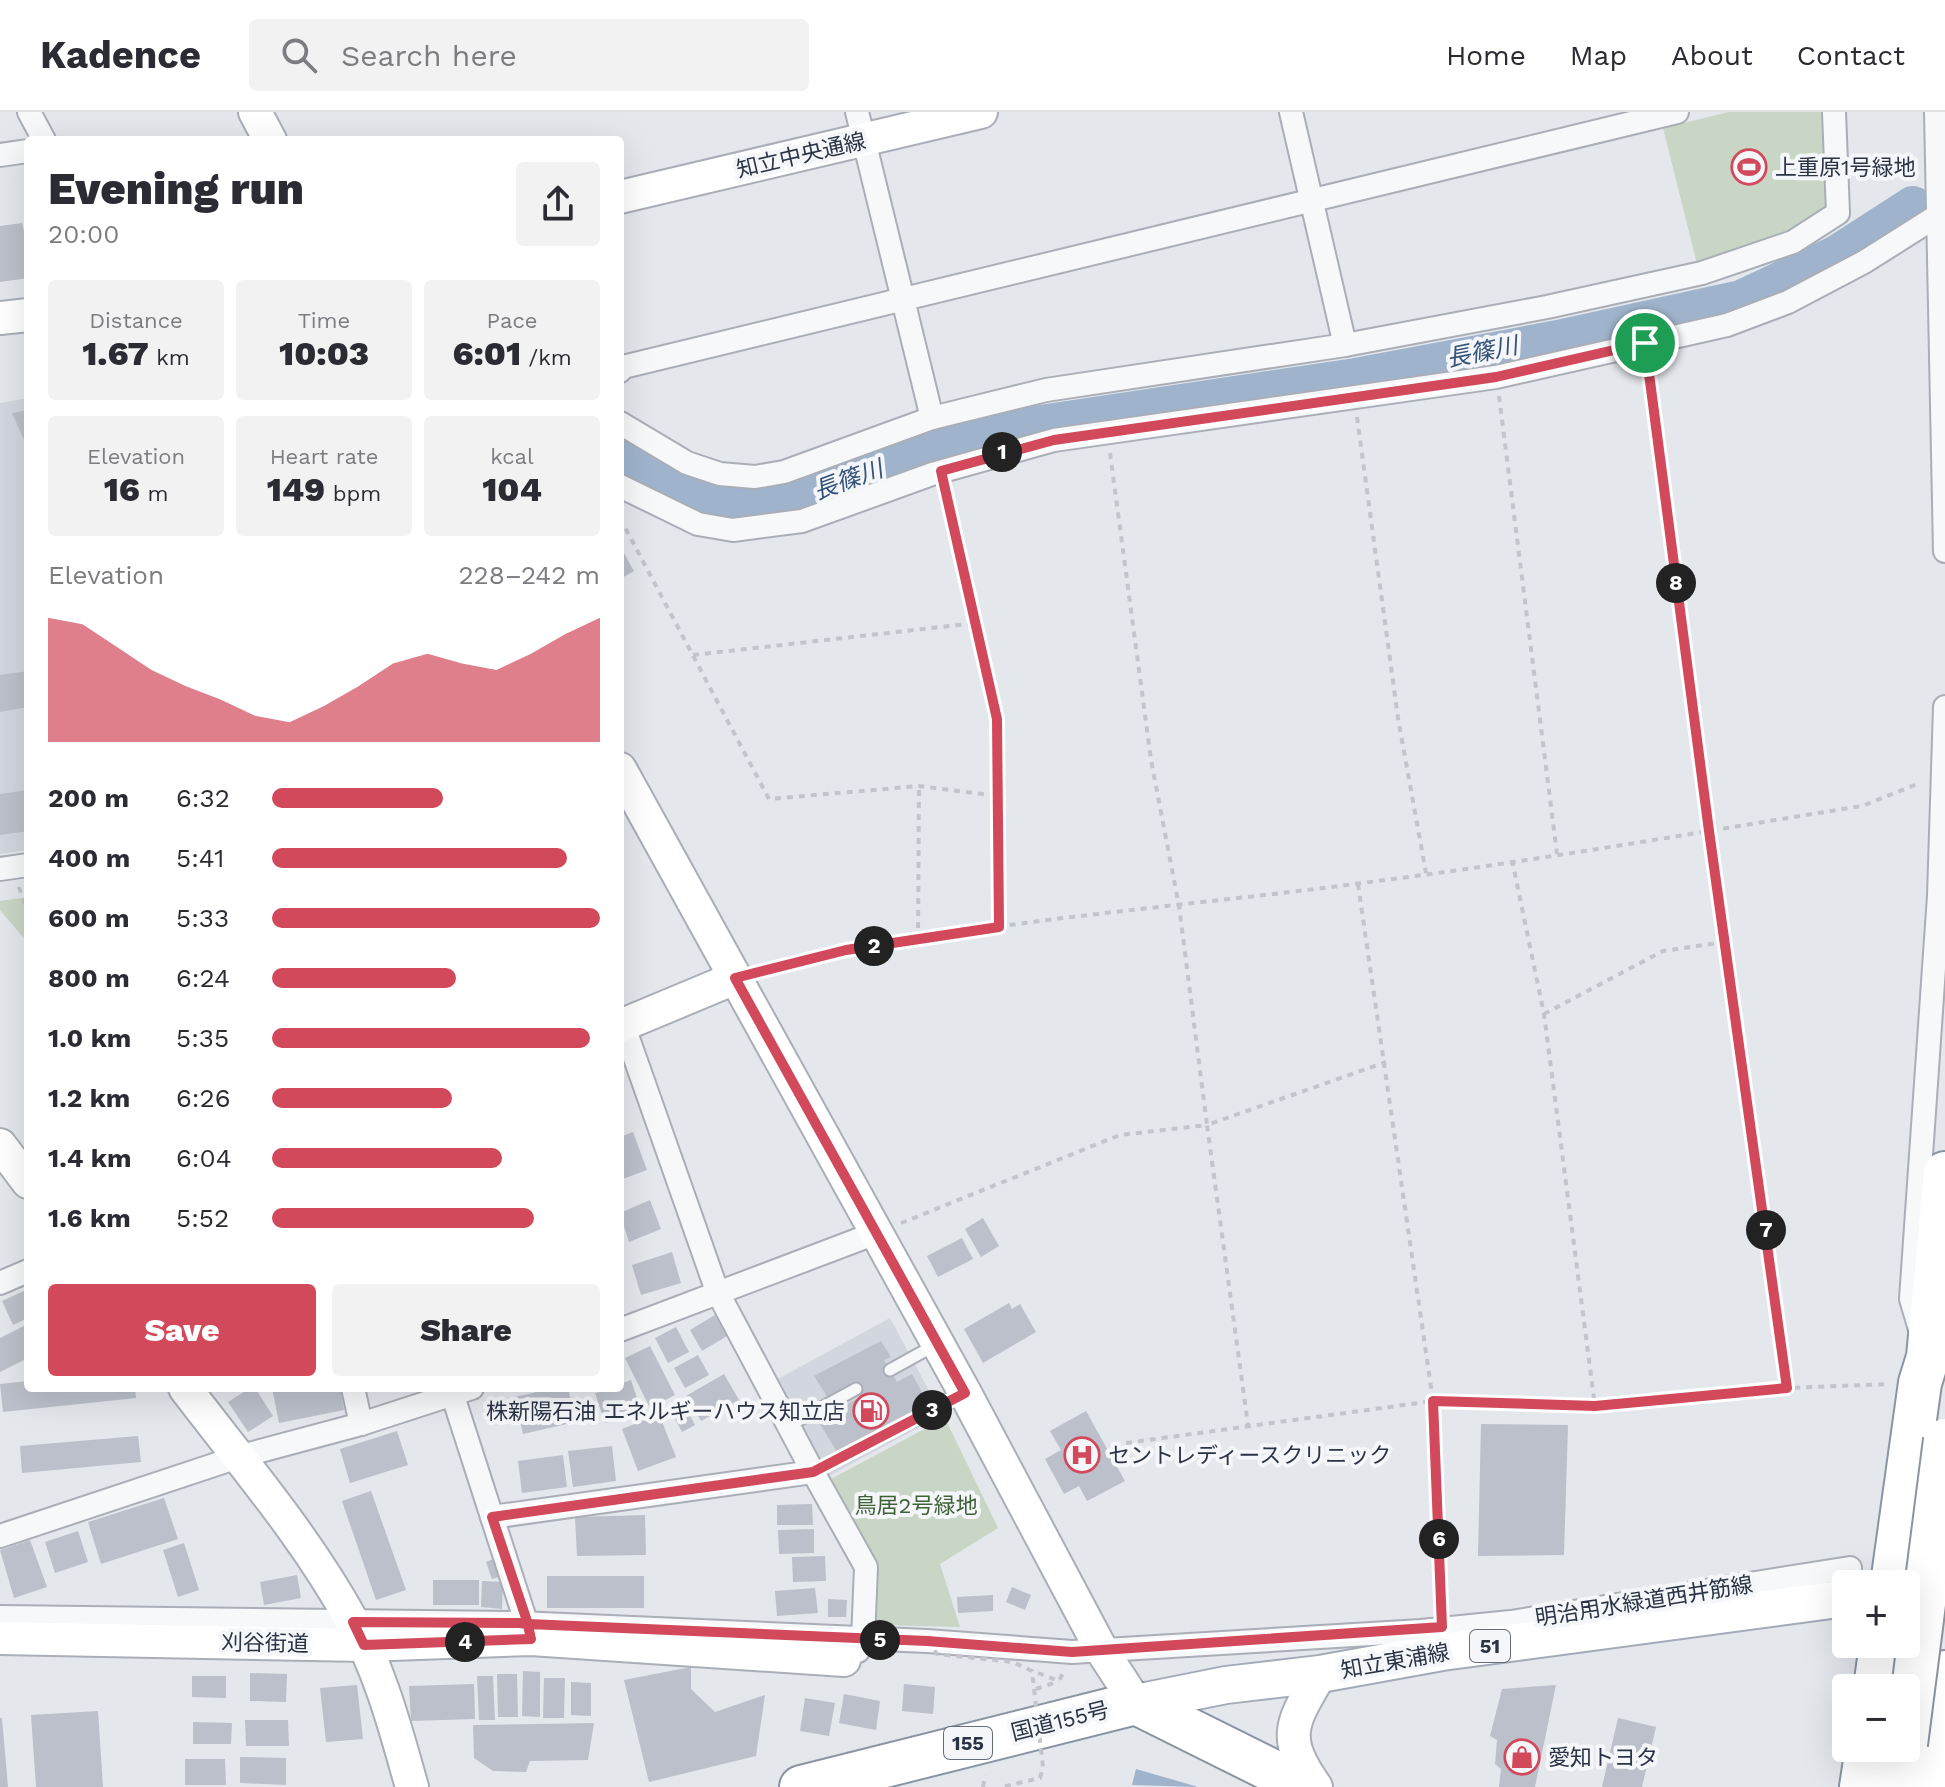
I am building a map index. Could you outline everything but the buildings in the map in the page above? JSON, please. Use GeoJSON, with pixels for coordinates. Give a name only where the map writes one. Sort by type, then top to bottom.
{"type":"FeatureCollection","features":[{"type":"Feature","properties":{"kind":"highway"},"geometry":{"type":"LineString","coordinates":[[1894,1570],[1924,1370],[1945,1173]]}},
{"type":"Feature","properties":{"kind":"highway"},"geometry":{"type":"LineString","coordinates":[[1915,1674],[1945,1440]]}},
{"type":"Feature","properties":{"kind":"highway"},"geometry":{"type":"LineString","coordinates":[[1931,1787],[1945,1672]]}},
{"type":"Feature","properties":{"kind":"highway","name":"国道155号"},"geometry":{"type":"LineString","coordinates":[[801,1787],[896,1774],[1136,1703],[1305,1787]]}},
{"type":"Feature","properties":{"kind":"highway"},"geometry":{"type":"LineString","coordinates":[[1861,1787],[1865,1762]]}},
{"type":"Feature","properties":{"kind":"highway"},"geometry":{"type":"LineString","coordinates":[[1900,1787],[1904,1762]]}},
{"type":"Feature","properties":{"kind":"main road"},"geometry":{"type":"LineString","coordinates":[[1920,1589],[1945,1585]]}},
{"type":"Feature","properties":{"kind":"main road","name":"知立東浦線"},"geometry":{"type":"LineString","coordinates":[[1136,1703],[1226,1685],[1320,1674],[1832,1586]]}},
{"type":"Feature","properties":{"kind":"street"},"geometry":{"type":"LineString","coordinates":[[29,112],[42,136]]}},
{"type":"Feature","properties":{"kind":"street"},"geometry":{"type":"LineString","coordinates":[[255,112],[268,136]]}},
{"type":"Feature","properties":{"kind":"street","name":"知立中央通線"},"geometry":{"type":"LineString","coordinates":[[624,196],[860,126],[981,112]]}},
{"type":"Feature","properties":{"kind":"street"},"geometry":{"type":"LineString","coordinates":[[1291,112],[1345,345]]}},
{"type":"Feature","properties":{"kind":"street"},"geometry":{"type":"LineString","coordinates":[[624,367],[1677,112]]}},
{"type":"Feature","properties":{"kind":"street"},"geometry":{"type":"LineString","coordinates":[[624,425],[687,463],[720,474],[755,477],[784,472],[932,418],[1046,390],[1345,345],[1547,307],[1702,273],[1793,242],[1838,213],[1834,112]]}},
{"type":"Feature","properties":{"kind":"street"},"geometry":{"type":"LineString","coordinates":[[1936,112],[1945,551]]}},
{"type":"Feature","properties":{"kind":"street"},"geometry":{"type":"LineString","coordinates":[[860,126],[932,418]]}},
{"type":"Feature","properties":{"kind":"street"},"geometry":{"type":"LineString","coordinates":[[0,155],[24,152]]}},
{"type":"Feature","properties":{"kind":"street"},"geometry":{"type":"LineString","coordinates":[[624,488],[698,524],[733,530],[802,521],[1007,450],[1107,430],[1496,377],[1727,325],[1788,302],[1864,262],[1940,214]]}},
{"type":"Feature","properties":{"kind":"street"},"geometry":{"type":"LineString","coordinates":[[0,318],[24,315]]}},
{"type":"Feature","properties":{"kind":"street"},"geometry":{"type":"LineString","coordinates":[[1924,1370],[1911,1299],[1930,1041],[1945,765],[1945,707]]}},
{"type":"Feature","properties":{"kind":"street"},"geometry":{"type":"LineString","coordinates":[[624,776],[965,1393],[1101,1649],[1136,1703]]}},
{"type":"Feature","properties":{"kind":"street"},"geometry":{"type":"LineString","coordinates":[[624,1024],[735,978]]}},
{"type":"Feature","properties":{"kind":"street"},"geometry":{"type":"LineString","coordinates":[[624,1031],[717,1291],[866,1567],[854,1650]]}},
{"type":"Feature","properties":{"kind":"street"},"geometry":{"type":"LineString","coordinates":[[0,1145],[24,1177]]}},
{"type":"Feature","properties":{"kind":"street"},"geometry":{"type":"LineString","coordinates":[[624,1328],[876,1233]]}},
{"type":"Feature","properties":{"kind":"street"},"geometry":{"type":"LineString","coordinates":[[0,1283],[24,1273]]}},
{"type":"Feature","properties":{"kind":"street"},"geometry":{"type":"LineString","coordinates":[[188,1392],[313,1555],[359,1633],[391,1712],[412,1787]]}},
{"type":"Feature","properties":{"kind":"street"},"geometry":{"type":"LineString","coordinates":[[354,1392],[361,1424]]}},
{"type":"Feature","properties":{"kind":"street"},"geometry":{"type":"LineString","coordinates":[[0,1536],[238,1457],[361,1424],[463,1392],[492,1517],[538,1635]]}},
{"type":"Feature","properties":{"kind":"street"},"geometry":{"type":"LineString","coordinates":[[492,1517],[813,1472]]}},
{"type":"Feature","properties":{"kind":"street","name":"明治用水緑道西井筋線"},"geometry":{"type":"LineString","coordinates":[[854,1650],[927,1641],[1072,1652],[1511,1622],[1832,1585]]}},
{"type":"Feature","properties":{"kind":"street"},"geometry":{"type":"LineString","coordinates":[[0,1617],[359,1633]]}},
{"type":"Feature","properties":{"kind":"street","name":"刈谷街道"},"geometry":{"type":"LineString","coordinates":[[0,1638],[359,1633],[538,1635],[854,1650]]}},
{"type":"Feature","properties":{"kind":"street"},"geometry":{"type":"LineString","coordinates":[[1316,1787],[1295,1758],[1293,1734],[1299,1711],[1320,1674]]}},
{"type":"Feature","properties":{"kind":"lane"},"geometry":{"type":"LineString","coordinates":[[890,1370],[937,1344]]}},
{"type":"Feature","properties":{"kind":"lane"},"geometry":{"type":"LineString","coordinates":[[788,1426],[856,1389]]}},
{"type":"Feature","properties":{"kind":"lane"},"geometry":{"type":"LineString","coordinates":[[813,1472],[965,1393]]}},
{"type":"Feature","properties":{"kind":"path"},"geometry":{"type":"LineString","coordinates":[[1645,343],[1787,1388]]}},
{"type":"Feature","properties":{"kind":"path"},"geometry":{"type":"LineString","coordinates":[[1496,377],[1557,854]]}},
{"type":"Feature","properties":{"kind":"path"},"geometry":{"type":"LineString","coordinates":[[1355,397],[1398,718],[1426,873]]}},
{"type":"Feature","properties":{"kind":"path"},"geometry":{"type":"LineString","coordinates":[[1107,430],[1151,760],[1179,906],[1248,1425]]}},
{"type":"Feature","properties":{"kind":"path"},"geometry":{"type":"LineString","coordinates":[[941,471],[997,719],[999,927]]}},
{"type":"Feature","properties":{"kind":"path"},"geometry":{"type":"LineString","coordinates":[[624,526],[769,799],[919,786],[998,796]]}},
{"type":"Feature","properties":{"kind":"path"},"geometry":{"type":"LineString","coordinates":[[693,655],[976,623]]}},
{"type":"Feature","properties":{"kind":"path"},"geometry":{"type":"LineString","coordinates":[[735,978],[846,950],[999,927],[1358,884],[1862,806],[1932,778],[1945,765]]}},
{"type":"Feature","properties":{"kind":"path"},"geometry":{"type":"LineString","coordinates":[[918,940],[919,786]]}},
{"type":"Feature","properties":{"kind":"path"},"geometry":{"type":"LineString","coordinates":[[1512,860],[1544,1014],[1595,1406]]}},
{"type":"Feature","properties":{"kind":"path"},"geometry":{"type":"LineString","coordinates":[[14,867],[24,901]]}},
{"type":"Feature","properties":{"kind":"path"},"geometry":{"type":"LineString","coordinates":[[1358,884],[1433,1401],[1442,1627]]}},
{"type":"Feature","properties":{"kind":"path"},"geometry":{"type":"LineString","coordinates":[[1544,1014],[1663,951],[1725,942]]}},
{"type":"Feature","properties":{"kind":"path"},"geometry":{"type":"LineString","coordinates":[[876,1233],[1120,1135],[1207,1125],[1386,1062]]}},
{"type":"Feature","properties":{"kind":"path"},"geometry":{"type":"LineString","coordinates":[[1126,1443],[1433,1401],[1595,1406],[1787,1388],[1924,1370]]}},
{"type":"Feature","properties":{"kind":"path"},"geometry":{"type":"LineString","coordinates":[[927,1641],[937,1654],[1013,1662],[1032,1671],[1043,1767],[1040,1778],[1002,1787]]}},
{"type":"Feature","properties":{"kind":"path"},"geometry":{"type":"LineString","coordinates":[[1036,1689],[1051,1687],[1059,1681]]}},
{"type":"Feature","properties":{"kind":"path"},"geometry":{"type":"LineString","coordinates":[[983,1787],[982,1776],[990,1774]]}},
{"type":"Feature","properties":{"kind":"shaded area"},"geometry":{"type":"Polygon","coordinates":[[[24,399],[24,851],[0,854],[0,403],[24,399]]]}},
{"type":"Feature","properties":{"kind":"shaded area","name":"株新陽石油 エネルギーハウス知立店"},"geometry":{"type":"Polygon","coordinates":[[[890,1318],[942,1415],[827,1477],[774,1381],[890,1318]]]}},
{"type":"Feature","properties":{"kind":"green space","name":"上重原1号緑地"},"geometry":{"type":"Polygon","coordinates":[[[1729,112],[1821,112],[1827,207],[1819,217],[1698,268],[1663,128],[1729,112]]]}},
{"type":"Feature","properties":{"kind":"green space"},"geometry":{"type":"Polygon","coordinates":[[[24,898],[24,938],[0,910],[0,901],[24,898]]]}},
{"type":"Feature","properties":{"kind":"green space","name":"鳥居2号緑地"},"geometry":{"type":"Polygon","coordinates":[[[945,1418],[998,1528],[940,1564],[960,1627],[877,1625],[875,1564],[829,1480],[945,1418]]]}},
{"type":"Feature","properties":{"kind":"water"},"geometry":{"type":"Polygon","coordinates":[[[1136,1769],[1195,1786],[1197,1787],[1132,1785],[1136,1769]]]}},
{"type":"Feature","properties":{"kind":"waterway","name":"長篠川"},"geometry":{"type":"LineString","coordinates":[[624,458],[670,487],[695,498],[727,505],[779,504],[910,457],[1014,429],[1356,378],[1558,340],[1741,300],[1837,255],[1913,206]]}},
{"type":"Feature","properties":{"kind":"place","name":"上重原1号緑地"},"geometry":{"type":"Point","coordinates":[1749,167]}},
{"type":"Feature","properties":{"kind":"place","name":"株新陽石油 エネルギーハウス知立店"},"geometry":{"type":"Point","coordinates":[871,1411]}},
{"type":"Feature","properties":{"kind":"place","name":"セントレディースクリニック"},"geometry":{"type":"Point","coordinates":[1082,1455]}},
{"type":"Feature","properties":{"kind":"place","name":"愛知トヨタ"},"geometry":{"type":"Point","coordinates":[1522,1757]}},
{"type":"Feature","properties":{"kind":"route"},"geometry":{"type":"LineString","coordinates":[[1645,343],[1496,377],[1107,430],[1007,450],[941,471],[997,719],[999,927],[846,950],[735,978],[965,1393],[813,1472],[492,1517],[528,1624],[531,1639],[364,1645],[353,1622],[519,1623],[528,1624],[863,1640],[927,1641],[1072,1652],[1223,1640],[1421,1631],[1442,1627],[1433,1401],[1595,1406],[1787,1388],[1645,343]]}}]}
